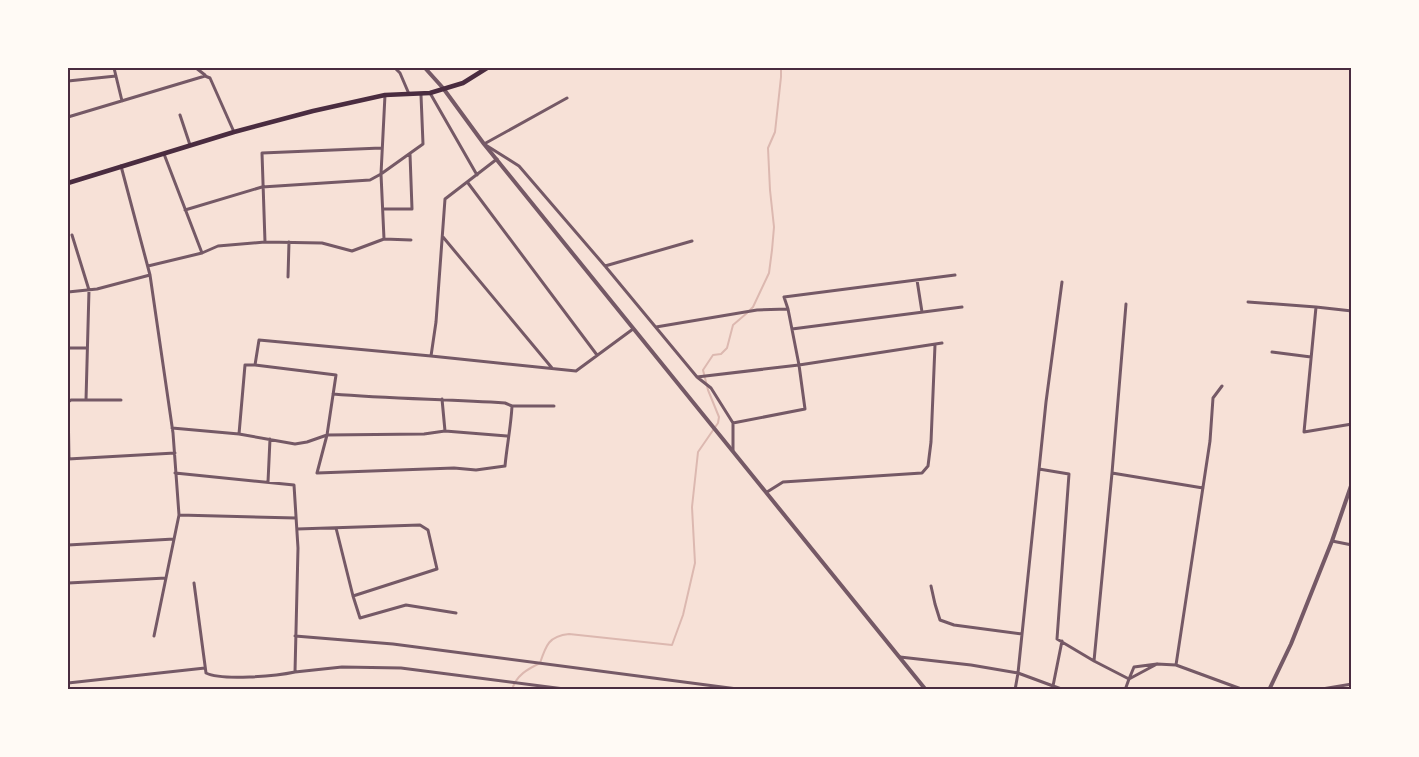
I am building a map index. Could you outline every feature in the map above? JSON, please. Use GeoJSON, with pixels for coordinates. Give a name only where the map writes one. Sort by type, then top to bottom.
{"type":"FeatureCollection","features":[{"type":"Feature","properties":{"kind":"main road"},"geometry":{"type":"LineString","coordinates":[[68,183],[234,132],[313,111],[385,95],[421,95],[430,93],[463,83],[487,68]]}},
{"type":"Feature","properties":{"kind":"street"},"geometry":{"type":"LineString","coordinates":[[114,68],[122,101]]}},
{"type":"Feature","properties":{"kind":"street"},"geometry":{"type":"LineString","coordinates":[[196,68],[210,78],[234,132]]}},
{"type":"Feature","properties":{"kind":"street"},"geometry":{"type":"LineString","coordinates":[[396,68],[409,94]]}},
{"type":"Feature","properties":{"kind":"street"},"geometry":{"type":"LineString","coordinates":[[425,68],[443,88],[496,159],[926,690]]}},
{"type":"Feature","properties":{"kind":"street"},"geometry":{"type":"LineString","coordinates":[[68,81],[116,76]]}},
{"type":"Feature","properties":{"kind":"street"},"geometry":{"type":"LineString","coordinates":[[68,117],[205,76]]}},
{"type":"Feature","properties":{"kind":"street"},"geometry":{"type":"LineString","coordinates":[[430,93],[477,175]]}},
{"type":"Feature","properties":{"kind":"street"},"geometry":{"type":"LineString","coordinates":[[384,240],[381,174],[385,95]]}},
{"type":"Feature","properties":{"kind":"street"},"geometry":{"type":"LineString","coordinates":[[185,210],[262,187],[370,180],[423,144],[421,95]]}},
{"type":"Feature","properties":{"kind":"street"},"geometry":{"type":"LineString","coordinates":[[484,144],[567,98]]}},
{"type":"Feature","properties":{"kind":"street"},"geometry":{"type":"LineString","coordinates":[[180,115],[190,145]]}},
{"type":"Feature","properties":{"kind":"street"},"geometry":{"type":"LineString","coordinates":[[484,144],[518,166],[605,266],[697,377],[711,388],[733,422],[733,450]]}},
{"type":"Feature","properties":{"kind":"street"},"geometry":{"type":"LineString","coordinates":[[266,242],[262,187],[262,153],[382,148]]}},
{"type":"Feature","properties":{"kind":"street"},"geometry":{"type":"LineString","coordinates":[[164,153],[202,253]]}},
{"type":"Feature","properties":{"kind":"street"},"geometry":{"type":"LineString","coordinates":[[383,209],[412,209],[410,153]]}},
{"type":"Feature","properties":{"kind":"street"},"geometry":{"type":"LineString","coordinates":[[431,356],[436,322],[445,199],[468,183],[496,159]]}},
{"type":"Feature","properties":{"kind":"street"},"geometry":{"type":"LineString","coordinates":[[121,166],[150,275],[175,454],[179,515],[154,636]]}},
{"type":"Feature","properties":{"kind":"street"},"geometry":{"type":"LineString","coordinates":[[468,183],[597,355]]}},
{"type":"Feature","properties":{"kind":"street"},"geometry":{"type":"LineString","coordinates":[[72,235],[89,290],[86,400]]}},
{"type":"Feature","properties":{"kind":"street"},"geometry":{"type":"LineString","coordinates":[[442,236],[552,368]]}},
{"type":"Feature","properties":{"kind":"street"},"geometry":{"type":"LineString","coordinates":[[148,266],[202,253],[218,246],[266,242],[322,243],[352,251],[384,240],[412,240]]}},
{"type":"Feature","properties":{"kind":"street"},"geometry":{"type":"LineString","coordinates":[[605,266],[692,241]]}},
{"type":"Feature","properties":{"kind":"street"},"geometry":{"type":"LineString","coordinates":[[288,277],[289,242]]}},
{"type":"Feature","properties":{"kind":"street"},"geometry":{"type":"LineString","coordinates":[[68,292],[97,290],[150,275]]}},
{"type":"Feature","properties":{"kind":"street"},"geometry":{"type":"LineString","coordinates":[[733,422],[805,409],[799,365],[784,297],[955,275]]}},
{"type":"Feature","properties":{"kind":"street"},"geometry":{"type":"LineString","coordinates":[[917,280],[922,312]]}},
{"type":"Feature","properties":{"kind":"street"},"geometry":{"type":"LineString","coordinates":[[1015,690],[1046,402],[1062,282]]}},
{"type":"Feature","properties":{"kind":"street"},"geometry":{"type":"LineString","coordinates":[[1248,302],[1352,311]]}},
{"type":"Feature","properties":{"kind":"street"},"geometry":{"type":"LineString","coordinates":[[1094,661],[1126,304]]}},
{"type":"Feature","properties":{"kind":"street"},"geometry":{"type":"LineString","coordinates":[[1316,307],[1304,432],[1352,424]]}},
{"type":"Feature","properties":{"kind":"street"},"geometry":{"type":"LineString","coordinates":[[792,329],[962,308]]}},
{"type":"Feature","properties":{"kind":"street"},"geometry":{"type":"LineString","coordinates":[[655,327],[757,310],[788,309]]}},
{"type":"Feature","properties":{"kind":"street"},"geometry":{"type":"LineString","coordinates":[[256,365],[259,340],[576,371],[633,329]]}},
{"type":"Feature","properties":{"kind":"street"},"geometry":{"type":"LineString","coordinates":[[697,377],[799,365],[942,344]]}},
{"type":"Feature","properties":{"kind":"street"},"geometry":{"type":"LineString","coordinates":[[767,492],[783,482],[922,473],[928,466],[931,442],[934,345]]}},
{"type":"Feature","properties":{"kind":"street"},"geometry":{"type":"LineString","coordinates":[[68,348],[86,348]]}},
{"type":"Feature","properties":{"kind":"street"},"geometry":{"type":"LineString","coordinates":[[1272,352],[1311,357]]}},
{"type":"Feature","properties":{"kind":"street"},"geometry":{"type":"LineString","coordinates":[[239,434],[245,365],[336,375],[327,434],[317,473],[454,468],[476,470],[505,466],[512,406]]}},
{"type":"Feature","properties":{"kind":"street"},"geometry":{"type":"LineString","coordinates":[[1176,665],[1210,441],[1213,398],[1222,386]]}},
{"type":"Feature","properties":{"kind":"street"},"geometry":{"type":"LineString","coordinates":[[333,394],[505,403],[512,406],[554,406]]}},
{"type":"Feature","properties":{"kind":"street"},"geometry":{"type":"LineString","coordinates":[[442,399],[445,431]]}},
{"type":"Feature","properties":{"kind":"street"},"geometry":{"type":"LineString","coordinates":[[121,400],[71,400],[68,402],[68,459],[175,454]]}},
{"type":"Feature","properties":{"kind":"street"},"geometry":{"type":"LineString","coordinates":[[172,428],[239,434],[295,444],[307,442],[327,434],[424,434],[445,431],[507,436]]}},
{"type":"Feature","properties":{"kind":"street"},"geometry":{"type":"LineString","coordinates":[[268,482],[270,439]]}},
{"type":"Feature","properties":{"kind":"street"},"geometry":{"type":"LineString","coordinates":[[1039,469],[1069,474],[1057,639],[1129,679]]}},
{"type":"Feature","properties":{"kind":"street"},"geometry":{"type":"LineString","coordinates":[[175,473],[294,485],[297,584],[295,672]]}},
{"type":"Feature","properties":{"kind":"street"},"geometry":{"type":"LineString","coordinates":[[1112,473],[1203,488]]}},
{"type":"Feature","properties":{"kind":"street"},"geometry":{"type":"LineString","coordinates":[[1269,690],[1291,644],[1332,541],[1352,483]]}},
{"type":"Feature","properties":{"kind":"street"},"geometry":{"type":"LineString","coordinates":[[179,515],[296,518]]}},
{"type":"Feature","properties":{"kind":"street"},"geometry":{"type":"LineString","coordinates":[[296,529],[420,525],[428,530],[437,569],[353,596]]}},
{"type":"Feature","properties":{"kind":"street"},"geometry":{"type":"LineString","coordinates":[[336,528],[360,618],[406,605],[456,613]]}},
{"type":"Feature","properties":{"kind":"street"},"geometry":{"type":"LineString","coordinates":[[68,544],[174,539]]}},
{"type":"Feature","properties":{"kind":"street"},"geometry":{"type":"LineString","coordinates":[[1332,541],[1352,545]]}},
{"type":"Feature","properties":{"kind":"street"},"geometry":{"type":"LineString","coordinates":[[68,584],[166,578]]}},
{"type":"Feature","properties":{"kind":"street"},"geometry":{"type":"LineString","coordinates":[[194,583],[206,673],[214,676],[263,676],[342,667],[401,668],[572,690]]}},
{"type":"Feature","properties":{"kind":"street"},"geometry":{"type":"LineString","coordinates":[[931,586],[934,604],[940,620],[954,625],[1022,634]]}},
{"type":"Feature","properties":{"kind":"street"},"geometry":{"type":"LineString","coordinates":[[295,636],[393,644],[745,690]]}},
{"type":"Feature","properties":{"kind":"street"},"geometry":{"type":"LineString","coordinates":[[1054,686],[1062,641]]}},
{"type":"Feature","properties":{"kind":"street"},"geometry":{"type":"LineString","coordinates":[[900,657],[971,665],[1018,673],[1064,690]]}},
{"type":"Feature","properties":{"kind":"street"},"geometry":{"type":"LineString","coordinates":[[1129,679],[1157,664]]}},
{"type":"Feature","properties":{"kind":"street"},"geometry":{"type":"LineString","coordinates":[[1125,690],[1134,667],[1157,664],[1176,665],[1244,690]]}},
{"type":"Feature","properties":{"kind":"street"},"geometry":{"type":"LineString","coordinates":[[68,683],[205,668]]}},
{"type":"Feature","properties":{"kind":"street"},"geometry":{"type":"LineString","coordinates":[[1316,690],[1352,684]]}},
{"type":"Feature","properties":{"kind":"waterway"},"geometry":{"type":"LineString","coordinates":[[750,310],[769,273],[772,250],[774,227],[768,148],[775,132],[781,68]]}},
{"type":"Feature","properties":{"kind":"waterway"},"geometry":{"type":"LineString","coordinates":[[512,690],[519,676],[540,663],[549,642],[562,635],[569,634],[672,645],[683,615],[695,563],[692,507],[698,452],[718,423],[719,417],[708,390],[703,370],[713,355],[721,354],[727,348],[733,325],[747,313]]}}]}
